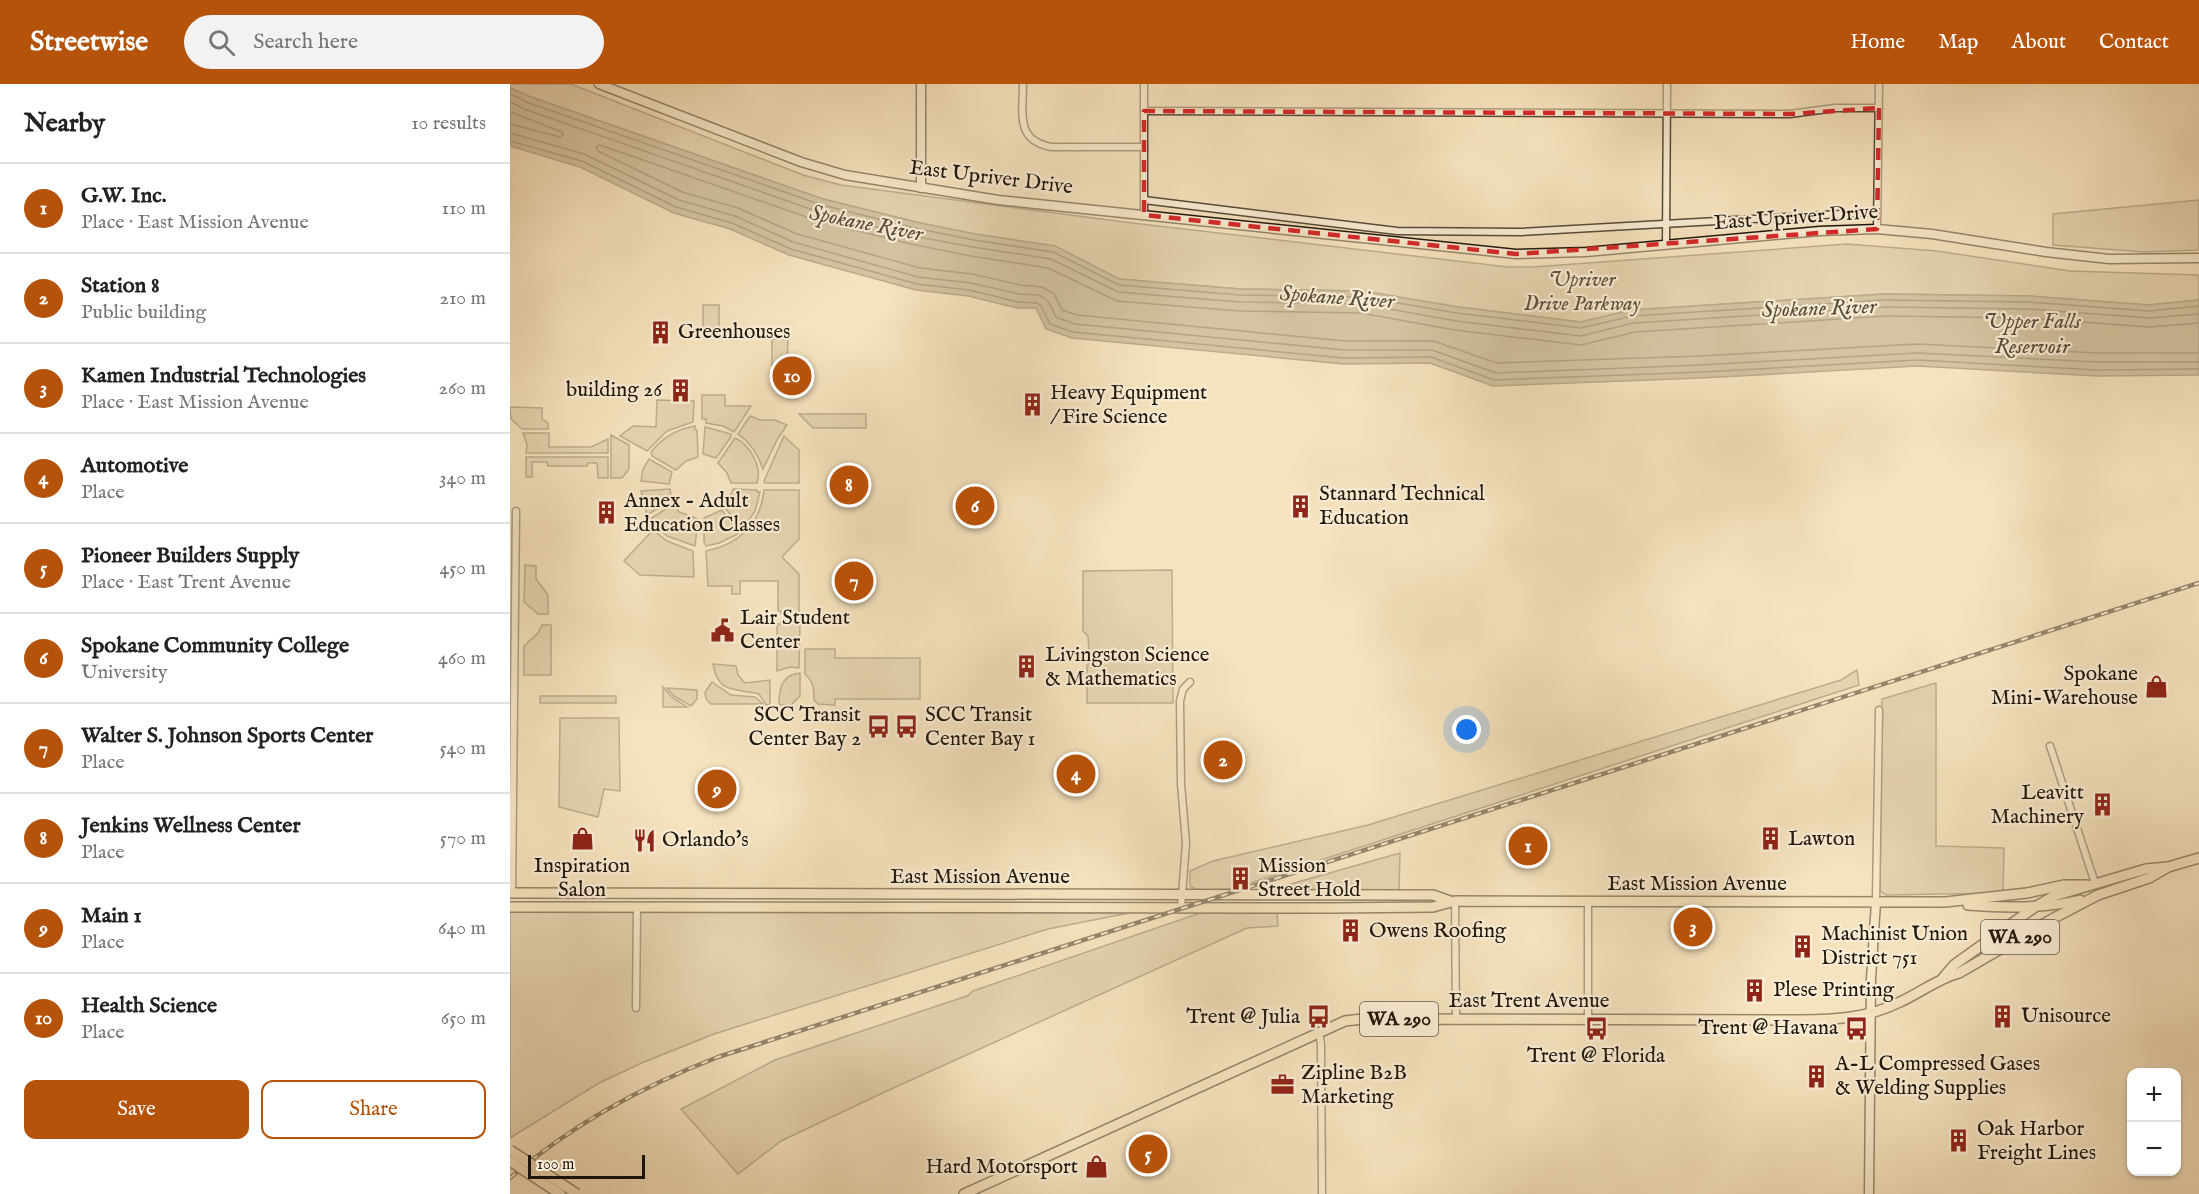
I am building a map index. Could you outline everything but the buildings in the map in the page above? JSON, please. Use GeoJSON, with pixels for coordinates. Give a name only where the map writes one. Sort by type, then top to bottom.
{"type":"FeatureCollection","features":[{"type":"Feature","properties":{"kind":"main road","name":"East Trent Avenue"},"geometry":{"type":"LineString","coordinates":[[1943,978],[1954,965],[2054,896],[2146,869],[2168,867],[2199,858]]}},
{"type":"Feature","properties":{"kind":"main road","name":"East Trent Avenue"},"geometry":{"type":"LineString","coordinates":[[964,1194],[1342,1022],[1357,1019],[1828,1020],[1850,1018],[1871,1014],[1900,1002],[1943,978],[1959,973],[2098,895],[2149,878],[2168,867]]}},
{"type":"Feature","properties":{"kind":"main road","name":"East Mission Avenue"},"geometry":{"type":"LineString","coordinates":[[1945,902],[2027,893],[2064,885],[2091,884]]}},
{"type":"Feature","properties":{"kind":"main road","name":"East Mission Avenue"},"geometry":{"type":"LineString","coordinates":[[511,893],[1433,895],[1452,901],[1945,902],[2035,907],[2053,906],[2098,895]]}},
{"type":"Feature","properties":{"kind":"main road","name":"East Mission Avenue"},"geometry":{"type":"LineString","coordinates":[[510,907],[1433,907],[1452,901]]}},
{"type":"Feature","properties":{"kind":"main road"},"geometry":{"type":"LineString","coordinates":[[510,1150],[577,1194]]}},
{"type":"Feature","properties":{"kind":"main road"},"geometry":{"type":"LineString","coordinates":[[510,1161],[560,1194]]}},
{"type":"Feature","properties":{"kind":"street","name":"East Upriver Drive"},"geometry":{"type":"LineString","coordinates":[[599,84],[801,162],[845,175],[998,200],[1516,254],[1586,252],[1820,231],[1877,229],[1932,234],[2046,252],[2109,259],[2199,258]]}},
{"type":"Feature","properties":{"kind":"street"},"geometry":{"type":"LineString","coordinates":[[921,84],[921,188]]}},
{"type":"Feature","properties":{"kind":"street"},"geometry":{"type":"LineString","coordinates":[[1023,84],[1022,120],[1025,132],[1032,140],[1051,147],[1144,147]]}},
{"type":"Feature","properties":{"kind":"street"},"geometry":{"type":"LineString","coordinates":[[1144,84],[1144,215]]}},
{"type":"Feature","properties":{"kind":"street"},"geometry":{"type":"LineString","coordinates":[[1666,245],[1667,84]]}},
{"type":"Feature","properties":{"kind":"street"},"geometry":{"type":"LineString","coordinates":[[1877,229],[1879,84]]}},
{"type":"Feature","properties":{"kind":"street"},"geometry":{"type":"LineString","coordinates":[[1144,111],[1790,114],[1835,108],[1879,108]]}},
{"type":"Feature","properties":{"kind":"street","name":"East Upriver Drive"},"geometry":{"type":"LineString","coordinates":[[1144,200],[1396,231],[1521,232],[1666,222],[1877,212]]}},
{"type":"Feature","properties":{"kind":"street"},"geometry":{"type":"LineString","coordinates":[[1395,242],[1396,231]]}},
{"type":"Feature","properties":{"kind":"street"},"geometry":{"type":"LineString","coordinates":[[511,893],[516,511]]}},
{"type":"Feature","properties":{"kind":"street"},"geometry":{"type":"LineString","coordinates":[[1181,908],[1186,843],[1181,784],[1180,701],[1183,689],[1190,682]]}},
{"type":"Feature","properties":{"kind":"street"},"geometry":{"type":"LineString","coordinates":[[1869,1194],[1871,979],[1876,902],[1879,710]]}},
{"type":"Feature","properties":{"kind":"street"},"geometry":{"type":"LineString","coordinates":[[2050,746],[2091,884]]}},
{"type":"Feature","properties":{"kind":"street"},"geometry":{"type":"LineString","coordinates":[[1452,901],[1456,1019]]}},
{"type":"Feature","properties":{"kind":"street"},"geometry":{"type":"LineString","coordinates":[[1588,902],[1588,1019]]}},
{"type":"Feature","properties":{"kind":"street"},"geometry":{"type":"LineString","coordinates":[[636,1008],[637,907]]}},
{"type":"Feature","properties":{"kind":"street"},"geometry":{"type":"LineString","coordinates":[[1319,1031],[1322,1194]]}},
{"type":"Feature","properties":{"kind":"highlighted area"},"geometry":{"type":"Polygon","coordinates":[[[1879,108],[1877,229],[1516,254],[1144,215],[1144,111],[1790,114],[1879,108]]]}},
{"type":"Feature","properties":{"kind":"green space","name":"Upriver Drive Parkway"},"geometry":{"type":"Polygon","coordinates":[[[510,84],[571,84],[803,175],[841,185],[1124,222],[1508,267],[1847,244],[1937,251],[2070,271],[2199,275],[2199,300],[2149,305],[2029,296],[1885,294],[1631,310],[1581,322],[1458,307],[1363,291],[1240,289],[1119,279],[1055,246],[975,234],[823,199],[531,97],[510,88],[510,84]]]}},
{"type":"Feature","properties":{"kind":"green space"},"geometry":{"type":"Polygon","coordinates":[[[2199,200],[2199,250],[2144,252],[2053,245],[2053,214],[2199,200]]]}},
{"type":"Feature","properties":{"kind":"green space"},"geometry":{"type":"Polygon","coordinates":[[[703,305],[719,305],[719,327],[703,331],[703,305]]]}},
{"type":"Feature","properties":{"kind":"green space"},"geometry":{"type":"Polygon","coordinates":[[[772,339],[788,339],[787,367],[772,366],[772,339]]]}},
{"type":"Feature","properties":{"kind":"green space"},"geometry":{"type":"Polygon","coordinates":[[[702,395],[725,395],[725,406],[751,406],[734,432],[723,426],[706,423],[706,419],[702,419],[702,395]]]}},
{"type":"Feature","properties":{"kind":"green space"},"geometry":{"type":"Polygon","coordinates":[[[657,400],[694,401],[693,422],[667,431],[647,451],[620,436],[633,426],[656,427],[657,400]]]}},
{"type":"Feature","properties":{"kind":"green space"},"geometry":{"type":"Polygon","coordinates":[[[510,407],[542,408],[542,419],[548,423],[548,429],[522,429],[511,419],[510,407]]]}},
{"type":"Feature","properties":{"kind":"green space"},"geometry":{"type":"Polygon","coordinates":[[[799,414],[866,414],[866,428],[813,428],[799,414]]]}},
{"type":"Feature","properties":{"kind":"green space"},"geometry":{"type":"Polygon","coordinates":[[[750,416],[760,420],[775,420],[787,425],[763,469],[753,449],[738,434],[750,416]]]}},
{"type":"Feature","properties":{"kind":"green space"},"geometry":{"type":"Polygon","coordinates":[[[695,426],[698,457],[686,461],[676,470],[652,456],[651,452],[665,438],[682,429],[695,426]]]}},
{"type":"Feature","properties":{"kind":"green space"},"geometry":{"type":"Polygon","coordinates":[[[705,427],[731,434],[716,458],[703,454],[705,427]]]}},
{"type":"Feature","properties":{"kind":"green space"},"geometry":{"type":"Polygon","coordinates":[[[523,433],[549,433],[549,447],[591,447],[608,439],[608,453],[526,453],[527,445],[523,433]]]}},
{"type":"Feature","properties":{"kind":"green space"},"geometry":{"type":"Polygon","coordinates":[[[611,435],[629,445],[629,469],[622,478],[611,478],[611,435]]]}},
{"type":"Feature","properties":{"kind":"green space"},"geometry":{"type":"Polygon","coordinates":[[[784,436],[799,450],[799,483],[765,483],[764,481],[784,436]]]}},
{"type":"Feature","properties":{"kind":"green space"},"geometry":{"type":"Polygon","coordinates":[[[735,438],[745,445],[754,457],[758,470],[757,483],[731,483],[727,473],[718,463],[735,438]]]}},
{"type":"Feature","properties":{"kind":"green space"},"geometry":{"type":"Polygon","coordinates":[[[526,457],[608,457],[608,478],[598,478],[597,463],[588,463],[587,466],[548,466],[547,462],[532,462],[532,477],[526,477],[526,457]]]}},
{"type":"Feature","properties":{"kind":"green space"},"geometry":{"type":"Polygon","coordinates":[[[649,459],[672,472],[669,484],[641,481],[643,469],[649,459]]]}},
{"type":"Feature","properties":{"kind":"green space"},"geometry":{"type":"Polygon","coordinates":[[[670,489],[672,500],[647,515],[641,491],[670,489]]]}},
{"type":"Feature","properties":{"kind":"green space"},"geometry":{"type":"Polygon","coordinates":[[[733,489],[760,492],[755,511],[743,529],[725,508],[733,489]]]}},
{"type":"Feature","properties":{"kind":"green space"},"geometry":{"type":"Polygon","coordinates":[[[764,490],[799,490],[799,539],[782,557],[799,574],[799,614],[797,616],[781,614],[781,611],[778,611],[778,581],[740,581],[740,594],[732,594],[732,586],[708,586],[706,551],[728,544],[746,531],[758,513],[764,490]]]}},
{"type":"Feature","properties":{"kind":"green space"},"geometry":{"type":"Polygon","coordinates":[[[674,504],[679,512],[698,519],[695,546],[667,536],[650,519],[674,504]]]}},
{"type":"Feature","properties":{"kind":"green space"},"geometry":{"type":"Polygon","coordinates":[[[722,510],[738,534],[706,546],[704,518],[722,510]]]}},
{"type":"Feature","properties":{"kind":"green space"},"geometry":{"type":"Polygon","coordinates":[[[653,530],[667,541],[693,551],[694,577],[640,575],[624,561],[653,530]]]}},
{"type":"Feature","properties":{"kind":"green space"},"geometry":{"type":"Polygon","coordinates":[[[525,565],[536,566],[536,579],[548,595],[548,614],[538,614],[524,602],[525,565]]]}},
{"type":"Feature","properties":{"kind":"green space"},"geometry":{"type":"Polygon","coordinates":[[[1172,570],[1173,703],[1087,703],[1087,665],[1092,661],[1092,654],[1089,652],[1088,636],[1083,631],[1083,571],[1172,570]]]}},
{"type":"Feature","properties":{"kind":"green space"},"geometry":{"type":"Polygon","coordinates":[[[781,622],[800,625],[799,668],[790,667],[777,671],[777,624],[781,622]]]}},
{"type":"Feature","properties":{"kind":"green space"},"geometry":{"type":"Polygon","coordinates":[[[542,625],[551,625],[551,675],[524,675],[524,646],[538,633],[542,625]]]}},
{"type":"Feature","properties":{"kind":"green space"},"geometry":{"type":"Polygon","coordinates":[[[805,649],[835,649],[835,658],[920,658],[920,699],[835,699],[835,705],[818,704],[814,700],[812,683],[805,674],[805,649]]]}},
{"type":"Feature","properties":{"kind":"green space"},"geometry":{"type":"Polygon","coordinates":[[[713,664],[736,666],[738,675],[745,683],[770,680],[770,704],[766,705],[759,694],[724,686],[715,674],[713,664]]]}},
{"type":"Feature","properties":{"kind":"green space"},"geometry":{"type":"Polygon","coordinates":[[[1857,670],[1859,685],[1232,889],[1197,890],[1190,886],[1190,871],[1213,861],[1368,825],[1841,680],[1857,670]]]}},
{"type":"Feature","properties":{"kind":"green space"},"geometry":{"type":"Polygon","coordinates":[[[800,673],[800,696],[791,705],[779,705],[782,684],[789,677],[800,673]]]}},
{"type":"Feature","properties":{"kind":"green space"},"geometry":{"type":"Polygon","coordinates":[[[712,682],[731,695],[755,697],[763,704],[711,704],[706,699],[705,692],[712,682]]]}},
{"type":"Feature","properties":{"kind":"green space"},"geometry":{"type":"Polygon","coordinates":[[[1936,683],[1936,846],[2004,848],[2003,893],[1886,895],[1880,891],[1882,699],[1936,683]]]}},
{"type":"Feature","properties":{"kind":"green space"},"geometry":{"type":"Polygon","coordinates":[[[663,687],[673,698],[687,707],[663,707],[663,687]]]}},
{"type":"Feature","properties":{"kind":"green space"},"geometry":{"type":"Polygon","coordinates":[[[667,688],[697,690],[697,699],[691,706],[674,696],[667,688]]]}},
{"type":"Feature","properties":{"kind":"green space"},"geometry":{"type":"Polygon","coordinates":[[[540,696],[616,696],[616,703],[540,703],[540,696]]]}},
{"type":"Feature","properties":{"kind":"green space"},"geometry":{"type":"Polygon","coordinates":[[[560,718],[619,718],[620,791],[604,789],[598,817],[559,807],[560,718]]]}},
{"type":"Feature","properties":{"kind":"green space"},"geometry":{"type":"Polygon","coordinates":[[[1400,853],[1399,891],[1266,891],[1400,853]]]}},
{"type":"Feature","properties":{"kind":"green space"},"geometry":{"type":"Polygon","coordinates":[[[510,912],[1129,913],[1048,929],[714,1034],[599,1083],[510,1138],[510,912]]]}},
{"type":"Feature","properties":{"kind":"green space"},"geometry":{"type":"Polygon","coordinates":[[[1200,913],[1277,913],[1278,926],[1247,928],[889,1090],[781,1141],[738,1174],[681,1109],[775,1060],[967,996],[973,991],[1200,913]]]}},
{"type":"Feature","properties":{"kind":"water","name":"Upper Falls Reservoir"},"geometry":{"type":"Polygon","coordinates":[[[510,88],[823,199],[975,234],[1055,246],[1119,279],[1240,289],[1363,291],[1458,307],[1581,322],[1631,310],[1885,294],[2029,296],[2149,305],[2199,300],[2199,375],[2097,376],[1917,366],[1702,378],[1493,386],[1430,363],[1344,364],[1072,338],[1046,329],[1036,308],[1017,308],[968,296],[916,290],[789,255],[730,229],[674,213],[580,167],[510,146],[510,88]]]}},
{"type":"Feature","properties":{"kind":"railway"},"geometry":{"type":"LineString","coordinates":[[510,1178],[583,1124],[635,1094],[718,1057],[2199,583]]}},
{"type":"Feature","properties":{"kind":"place","name":"Greenhouses"},"geometry":{"type":"Point","coordinates":[660,332]}},
{"type":"Feature","properties":{"kind":"place","name":"Health Science"},"geometry":{"type":"Point","coordinates":[792,376]}},
{"type":"Feature","properties":{"kind":"place","name":"building 26"},"geometry":{"type":"Point","coordinates":[680,390]}},
{"type":"Feature","properties":{"kind":"place","name":"Heavy Equipment / Fire Science"},"geometry":{"type":"Point","coordinates":[1032,405]}},
{"type":"Feature","properties":{"kind":"place","name":"Jenkins Wellness Center"},"geometry":{"type":"Point","coordinates":[849,485]}},
{"type":"Feature","properties":{"kind":"place","name":"Spokane Community College"},"geometry":{"type":"Point","coordinates":[975,506]}},
{"type":"Feature","properties":{"kind":"place","name":"Stannard Technical Education"},"geometry":{"type":"Point","coordinates":[1301,506]}},
{"type":"Feature","properties":{"kind":"place","name":"Annex - Adult Education Classes"},"geometry":{"type":"Point","coordinates":[606,513]}},
{"type":"Feature","properties":{"kind":"place","name":"Walter S. Johnson Sports Center"},"geometry":{"type":"Point","coordinates":[854,581]}},
{"type":"Feature","properties":{"kind":"place","name":"Lair Student Center"},"geometry":{"type":"Point","coordinates":[722,630]}},
{"type":"Feature","properties":{"kind":"place","name":"Livingston Science & Mathematics"},"geometry":{"type":"Point","coordinates":[1027,667]}},
{"type":"Feature","properties":{"kind":"place","name":"Spokane Mini-Warehouse"},"geometry":{"type":"Point","coordinates":[2156,686]}},
{"type":"Feature","properties":{"kind":"place","name":"SCC Transit Center Bay 2"},"geometry":{"type":"Point","coordinates":[879,727]}},
{"type":"Feature","properties":{"kind":"place","name":"SCC Transit Center Bay 1"},"geometry":{"type":"Point","coordinates":[907,727]}},
{"type":"Feature","properties":{"kind":"place","name":"Station 8"},"geometry":{"type":"Point","coordinates":[1223,760]}},
{"type":"Feature","properties":{"kind":"place","name":"Automotive"},"geometry":{"type":"Point","coordinates":[1076,774]}},
{"type":"Feature","properties":{"kind":"place","name":"Main 1"},"geometry":{"type":"Point","coordinates":[717,789]}},
{"type":"Feature","properties":{"kind":"place","name":"Leavitt Machinery"},"geometry":{"type":"Point","coordinates":[2102,805]}},
{"type":"Feature","properties":{"kind":"place","name":"Inspiration Salon"},"geometry":{"type":"Point","coordinates":[582,838]}},
{"type":"Feature","properties":{"kind":"place","name":"Lawton"},"geometry":{"type":"Point","coordinates":[1770,839]}},
{"type":"Feature","properties":{"kind":"place","name":"Orlando's"},"geometry":{"type":"Point","coordinates":[644,840]}},
{"type":"Feature","properties":{"kind":"place","name":"G.W. Inc."},"geometry":{"type":"Point","coordinates":[1528,846]}},
{"type":"Feature","properties":{"kind":"place","name":"Mission Street Hold"},"geometry":{"type":"Point","coordinates":[1240,878]}},
{"type":"Feature","properties":{"kind":"place","name":"Kamen Industrial Technologies"},"geometry":{"type":"Point","coordinates":[1693,927]}},
{"type":"Feature","properties":{"kind":"place","name":"Owens Roofing"},"geometry":{"type":"Point","coordinates":[1351,931]}},
{"type":"Feature","properties":{"kind":"place","name":"Machinist Union District 751"},"geometry":{"type":"Point","coordinates":[1803,946]}},
{"type":"Feature","properties":{"kind":"place","name":"Plese Printing"},"geometry":{"type":"Point","coordinates":[1755,990]}},
{"type":"Feature","properties":{"kind":"place","name":"Unisource"},"geometry":{"type":"Point","coordinates":[2003,1016]}},
{"type":"Feature","properties":{"kind":"place","name":"Trent @ Julia"},"geometry":{"type":"Point","coordinates":[1318,1017]}},
{"type":"Feature","properties":{"kind":"place","name":"Trent @ Florida"},"geometry":{"type":"Point","coordinates":[1596,1028]}},
{"type":"Feature","properties":{"kind":"place","name":"Trent @ Havana"},"geometry":{"type":"Point","coordinates":[1856,1028]}},
{"type":"Feature","properties":{"kind":"place","name":"A-L Compressed Gases & Welding Supplies"},"geometry":{"type":"Point","coordinates":[1817,1076]}},
{"type":"Feature","properties":{"kind":"place","name":"Zipline B2B Marketing"},"geometry":{"type":"Point","coordinates":[1283,1085]}},
{"type":"Feature","properties":{"kind":"place","name":"Oak Harbor Freight Lines"},"geometry":{"type":"Point","coordinates":[1959,1141]}},
{"type":"Feature","properties":{"kind":"place","name":"Pioneer Builders Supply"},"geometry":{"type":"Point","coordinates":[1148,1154]}},
{"type":"Feature","properties":{"kind":"place","name":"Hard Motorsport"},"geometry":{"type":"Point","coordinates":[1096,1167]}},
{"type":"Feature","properties":{"kind":"water label","name":"Spokane River"},"geometry":{"type":"Point","coordinates":[866,224]}},
{"type":"Feature","properties":{"kind":"water label","name":"Spokane River"},"geometry":{"type":"Point","coordinates":[1337,298]}},
{"type":"Feature","properties":{"kind":"water label","name":"Spokane River"},"geometry":{"type":"Point","coordinates":[1819,309]}}]}
